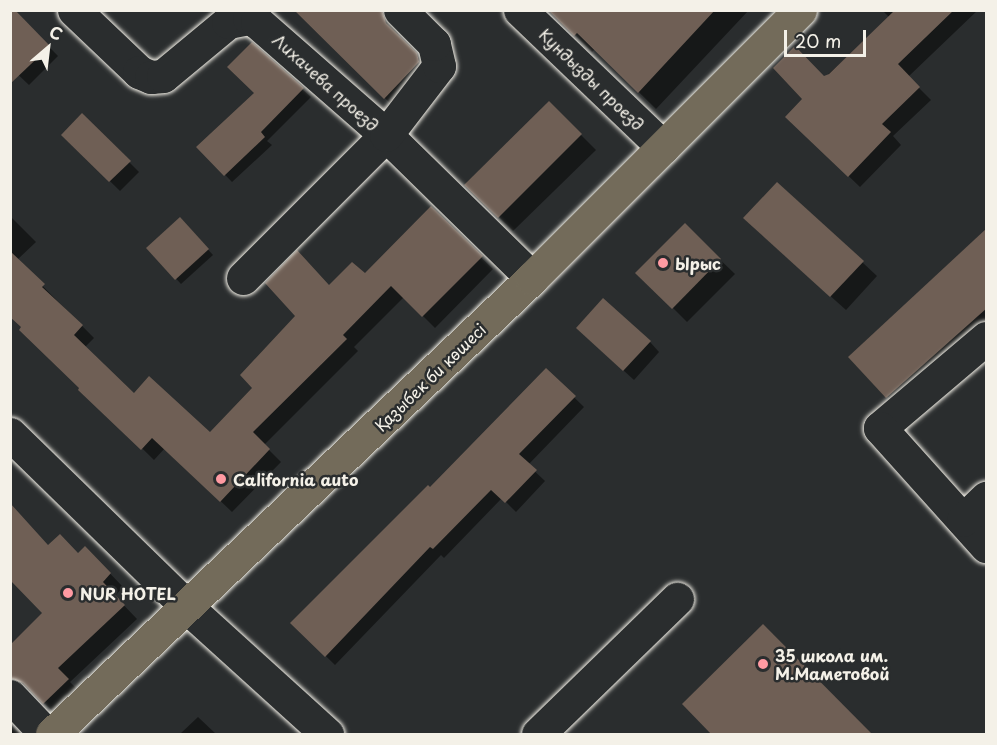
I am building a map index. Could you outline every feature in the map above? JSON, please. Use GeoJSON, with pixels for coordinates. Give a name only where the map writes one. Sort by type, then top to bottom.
{"type":"FeatureCollection","features":[{"type":"Feature","properties":{"kind":"main road","name":"Қазыбек би көшесі"},"geometry":{"type":"LineString","coordinates":[[52,735],[532,278],[800,10]]}},
{"type":"Feature","properties":{"kind":"street","name":"Лихачева проезд"},"geometry":{"type":"LineString","coordinates":[[74,10],[139,72],[150,77],[163,76],[228,22],[249,18],[265,27],[386,135],[532,278]]}},
{"type":"Feature","properties":{"kind":"street"},"geometry":{"type":"LineString","coordinates":[[243,278],[386,135],[439,66],[434,44],[400,10]]}},
{"type":"Feature","properties":{"kind":"street","name":"Кундызды проезд"},"geometry":{"type":"LineString","coordinates":[[520,10],[663,147]]}},
{"type":"Feature","properties":{"kind":"street"},"geometry":{"type":"LineString","coordinates":[[987,338],[880,428],[987,546]]}},
{"type":"Feature","properties":{"kind":"street"},"geometry":{"type":"LineString","coordinates":[[10,434],[188,608],[327,735]]}},
{"type":"Feature","properties":{"kind":"street"},"geometry":{"type":"LineString","coordinates":[[963,520],[987,498]]}},
{"type":"Feature","properties":{"kind":"street"},"geometry":{"type":"LineString","coordinates":[[537,735],[677,599]]}},
{"type":"Feature","properties":{"kind":"street"},"geometry":{"type":"LineString","coordinates":[[10,696],[46,735]]}},
{"type":"Feature","properties":{"kind":"building"},"geometry":{"type":"Polygon","coordinates":[[[10,10],[15,10],[50,46],[10,84],[10,10]]]}},
{"type":"Feature","properties":{"kind":"building"},"geometry":{"type":"Polygon","coordinates":[[[294,10],[382,10],[386,23],[417,53],[419,62],[384,99],[294,10]]]}},
{"type":"Feature","properties":{"kind":"building"},"geometry":{"type":"Polygon","coordinates":[[[548,10],[715,10],[638,93],[577,33],[574,36],[548,10]]]}},
{"type":"Feature","properties":{"kind":"building"},"geometry":{"type":"Polygon","coordinates":[[[895,10],[954,10],[898,64],[920,87],[882,124],[891,132],[848,177],[785,117],[802,99],[773,68],[795,46],[824,76],[829,74],[895,10]]]}},
{"type":"Feature","properties":{"kind":"building"},"geometry":{"type":"Polygon","coordinates":[[[252,42],[304,88],[261,132],[265,137],[224,176],[196,147],[254,93],[227,67],[252,42]]]}},
{"type":"Feature","properties":{"kind":"building"},"geometry":{"type":"Polygon","coordinates":[[[549,101],[582,134],[498,218],[464,185],[549,101]]]}},
{"type":"Feature","properties":{"kind":"building"},"geometry":{"type":"Polygon","coordinates":[[[82,113],[131,161],[109,182],[61,135],[82,113]]]}},
{"type":"Feature","properties":{"kind":"building"},"geometry":{"type":"Polygon","coordinates":[[[777,182],[864,261],[830,297],[743,218],[777,182]]]}},
{"type":"Feature","properties":{"kind":"building"},"geometry":{"type":"Polygon","coordinates":[[[431,206],[483,256],[422,317],[391,286],[343,335],[347,339],[253,432],[270,449],[220,502],[152,438],[141,450],[78,390],[79,388],[19,330],[21,327],[10,317],[10,251],[45,284],[42,287],[83,325],[74,335],[134,393],[149,376],[210,432],[252,388],[240,375],[295,316],[265,283],[297,250],[329,285],[352,262],[365,273],[431,206]]]}},
{"type":"Feature","properties":{"kind":"building"},"geometry":{"type":"Polygon","coordinates":[[[180,217],[209,249],[175,280],[146,248],[180,217]]]}},
{"type":"Feature","properties":{"kind":"building"},"geometry":{"type":"Polygon","coordinates":[[[685,223],[721,259],[672,309],[635,273],[685,223]]]}},
{"type":"Feature","properties":{"kind":"building"},"geometry":{"type":"Polygon","coordinates":[[[987,228],[987,308],[886,398],[848,357],[987,228]]]}},
{"type":"Feature","properties":{"kind":"building"},"geometry":{"type":"Polygon","coordinates":[[[603,298],[651,341],[623,371],[576,328],[603,298]]]}},
{"type":"Feature","properties":{"kind":"building"},"geometry":{"type":"Polygon","coordinates":[[[546,368],[576,396],[519,454],[537,470],[505,503],[491,490],[433,549],[430,547],[325,657],[290,623],[428,485],[430,487],[546,368]]]}},
{"type":"Feature","properties":{"kind":"building"},"geometry":{"type":"Polygon","coordinates":[[[10,503],[48,545],[60,534],[78,553],[85,546],[111,573],[103,582],[125,605],[58,668],[69,679],[43,704],[23,683],[10,678],[10,645],[42,613],[10,580],[10,503]]]}},
{"type":"Feature","properties":{"kind":"building","name":"35 школа им. М.Маметовой"},"geometry":{"type":"Polygon","coordinates":[[[763,624],[873,735],[712,735],[682,704],[763,624]]]}},
{"type":"Feature","properties":{"kind":"place","name":"Ырыс"},"geometry":{"type":"Point","coordinates":[663,263]}},
{"type":"Feature","properties":{"kind":"place","name":"California auto"},"geometry":{"type":"Point","coordinates":[221,479]}},
{"type":"Feature","properties":{"kind":"place","name":"NUR HOTEL"},"geometry":{"type":"Point","coordinates":[68,593]}},
{"type":"Feature","properties":{"kind":"place","name":"35 школа им. М.Маметовой"},"geometry":{"type":"Point","coordinates":[763,664]}}]}
